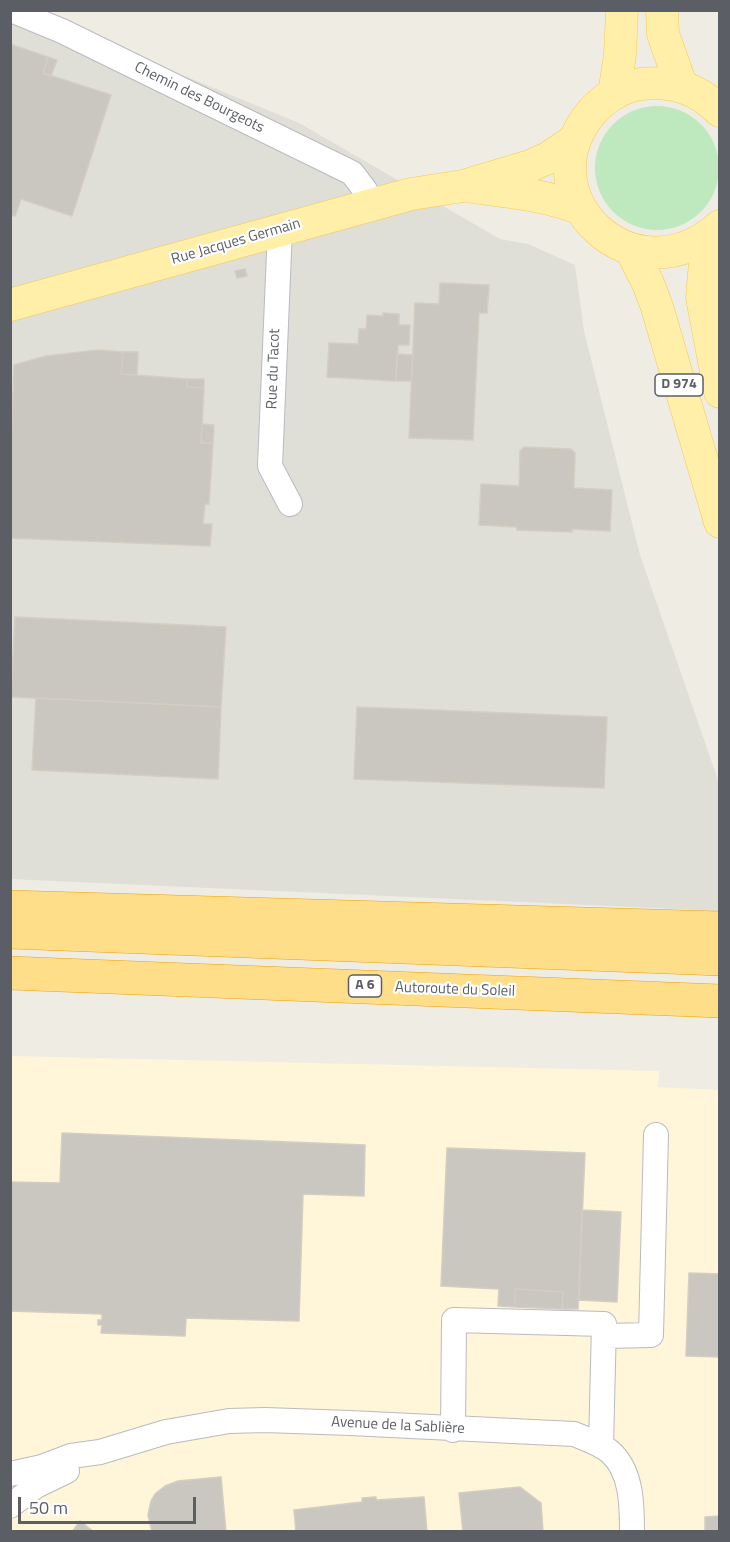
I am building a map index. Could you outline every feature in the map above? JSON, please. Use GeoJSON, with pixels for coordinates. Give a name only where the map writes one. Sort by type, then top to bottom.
{"type":"FeatureCollection","features":[{"type":"Feature","properties":{"kind":"highway"},"geometry":{"type":"LineString","coordinates":[[10,907],[720,928]]}},
{"type":"Feature","properties":{"kind":"highway"},"geometry":{"type":"LineString","coordinates":[[10,932],[720,959]]}},
{"type":"Feature","properties":{"kind":"highway","name":"Autoroute du Soleil"},"geometry":{"type":"LineString","coordinates":[[10,973],[720,1001]]}},
{"type":"Feature","properties":{"kind":"main road"},"geometry":{"type":"LineString","coordinates":[[614,93],[620,55],[622,10]]}},
{"type":"Feature","properties":{"kind":"main road"},"geometry":{"type":"LineString","coordinates":[[662,10],[663,34],[681,85]]}},
{"type":"Feature","properties":{"kind":"main road"},"geometry":{"type":"LineString","coordinates":[[713,232],[683,249],[657,254],[631,250],[611,241],[594,227],[581,209],[574,193],[571,157],[575,140],[584,122],[598,105],[614,93],[636,85],[658,82],[681,85],[707,98],[720,111]]}},
{"type":"Feature","properties":{"kind":"main road","name":"Rue Jacques Germain"},"geometry":{"type":"LineString","coordinates":[[10,305],[371,204],[437,189],[463,186],[530,166],[548,158],[575,140]]}},
{"type":"Feature","properties":{"kind":"main road","name":"Rue Jacques Germain"},"geometry":{"type":"LineString","coordinates":[[463,186],[535,195],[558,200],[581,209]]}},
{"type":"Feature","properties":{"kind":"main road","name":"D 974"},"geometry":{"type":"LineString","coordinates":[[713,232],[702,298],[720,392]]}},
{"type":"Feature","properties":{"kind":"main road","name":"D 974"},"geometry":{"type":"LineString","coordinates":[[631,250],[657,307],[720,522]]}},
{"type":"Feature","properties":{"kind":"street","name":"Chemin des Bourgeots"},"geometry":{"type":"LineString","coordinates":[[11,10],[62,31],[352,173],[365,189],[371,204]]}},
{"type":"Feature","properties":{"kind":"street","name":"Rue du Tacot"},"geometry":{"type":"LineString","coordinates":[[280,230],[270,466],[290,504]]}},
{"type":"Feature","properties":{"kind":"street"},"geometry":{"type":"LineString","coordinates":[[604,1336],[651,1335],[656,1135]]}},
{"type":"Feature","properties":{"kind":"street"},"geometry":{"type":"LineString","coordinates":[[453,1430],[454,1320],[604,1324],[601,1446]]}},
{"type":"Feature","properties":{"kind":"street","name":"Avenue de la Sablière"},"geometry":{"type":"LineString","coordinates":[[10,1474],[42,1467],[71,1456],[100,1452],[166,1432],[229,1421],[350,1423],[453,1430],[574,1434],[611,1452],[627,1478],[632,1503],[632,1532]]}},
{"type":"Feature","properties":{"kind":"street","name":"Avenue de la Sablière"},"geometry":{"type":"LineString","coordinates":[[10,1506],[36,1486],[76,1467],[100,1452]]}},
{"type":"Feature","properties":{"kind":"shaded area"},"geometry":{"type":"Polygon","coordinates":[[[24,10],[299,123],[500,239],[528,244],[575,265],[584,331],[640,555],[719,783],[720,911],[11,879],[10,11],[24,10]]]}},
{"type":"Feature","properties":{"kind":"shaded area"},"geometry":{"type":"Polygon","coordinates":[[[11,1056],[659,1071],[658,1087],[719,1090],[719,1531],[11,1532],[11,1056]]]}},
{"type":"Feature","properties":{"kind":"green space"},"geometry":{"type":"Polygon","coordinates":[[[657,106],[681,111],[701,124],[714,144],[719,168],[714,192],[701,212],[681,225],[657,230],[633,225],[613,212],[600,192],[595,168],[600,144],[613,124],[633,111],[657,106]]]}},
{"type":"Feature","properties":{"kind":"building"},"geometry":{"type":"Polygon","coordinates":[[[10,44],[48,57],[43,73],[111,95],[72,216],[21,199],[15,216],[10,215],[10,44]]]}},
{"type":"Feature","properties":{"kind":"building"},"geometry":{"type":"Polygon","coordinates":[[[48,57],[57,60],[51,76],[43,73],[48,57]]]}},
{"type":"Feature","properties":{"kind":"building"},"geometry":{"type":"Polygon","coordinates":[[[245,269],[247,276],[237,278],[235,271],[245,269]]]}},
{"type":"Feature","properties":{"kind":"building"},"geometry":{"type":"Polygon","coordinates":[[[440,283],[489,285],[487,313],[479,313],[473,440],[409,438],[415,303],[439,304],[440,283]]]}},
{"type":"Feature","properties":{"kind":"building"},"geometry":{"type":"Polygon","coordinates":[[[383,313],[399,314],[399,325],[410,325],[409,345],[398,345],[396,381],[327,377],[329,343],[358,344],[359,329],[366,329],[367,315],[383,316],[383,313]]]}},
{"type":"Feature","properties":{"kind":"building"},"geometry":{"type":"Polygon","coordinates":[[[98,350],[123,352],[121,374],[187,379],[187,387],[204,388],[201,443],[213,443],[209,504],[205,504],[203,524],[212,524],[210,546],[10,538],[14,365],[46,356],[98,350]]]}},
{"type":"Feature","properties":{"kind":"building"},"geometry":{"type":"Polygon","coordinates":[[[123,352],[138,352],[137,375],[121,374],[123,352]]]}},
{"type":"Feature","properties":{"kind":"building"},"geometry":{"type":"Polygon","coordinates":[[[397,354],[413,355],[411,381],[396,381],[397,354]]]}},
{"type":"Feature","properties":{"kind":"building"},"geometry":{"type":"Polygon","coordinates":[[[187,379],[204,379],[204,388],[187,387],[187,379]]]}},
{"type":"Feature","properties":{"kind":"building"},"geometry":{"type":"Polygon","coordinates":[[[202,424],[214,425],[213,443],[201,443],[202,424]]]}},
{"type":"Feature","properties":{"kind":"building"},"geometry":{"type":"Polygon","coordinates":[[[524,447],[571,449],[575,453],[574,488],[612,490],[610,531],[517,530],[517,527],[479,525],[481,484],[519,486],[520,451],[524,447]]]}},
{"type":"Feature","properties":{"kind":"building"},"geometry":{"type":"Polygon","coordinates":[[[15,617],[226,627],[221,707],[11,697],[15,617]]]}},
{"type":"Feature","properties":{"kind":"building"},"geometry":{"type":"Polygon","coordinates":[[[36,698],[221,707],[218,779],[32,770],[36,698]]]}},
{"type":"Feature","properties":{"kind":"building"},"geometry":{"type":"Polygon","coordinates":[[[357,707],[607,717],[604,788],[354,779],[357,707]]]}},
{"type":"Feature","properties":{"kind":"building"},"geometry":{"type":"Polygon","coordinates":[[[62,1133],[365,1145],[364,1196],[303,1194],[299,1321],[186,1318],[185,1336],[101,1333],[102,1325],[98,1325],[98,1320],[102,1320],[102,1314],[10,1311],[10,1182],[60,1183],[62,1133]]]}},
{"type":"Feature","properties":{"kind":"building"},"geometry":{"type":"Polygon","coordinates":[[[447,1148],[585,1153],[578,1309],[562,1309],[563,1292],[515,1289],[515,1307],[498,1306],[499,1289],[441,1286],[447,1148]]]}},
{"type":"Feature","properties":{"kind":"building"},"geometry":{"type":"Polygon","coordinates":[[[582,1210],[621,1212],[617,1302],[579,1300],[582,1210]]]}},
{"type":"Feature","properties":{"kind":"building"},"geometry":{"type":"Polygon","coordinates":[[[689,1273],[720,1274],[720,1357],[686,1356],[689,1273]]]}},
{"type":"Feature","properties":{"kind":"building"},"geometry":{"type":"Polygon","coordinates":[[[515,1289],[563,1292],[562,1309],[515,1307],[515,1289]]]}},
{"type":"Feature","properties":{"kind":"building"},"geometry":{"type":"Polygon","coordinates":[[[221,1477],[226,1532],[152,1532],[148,1515],[151,1501],[155,1494],[165,1486],[178,1481],[221,1477]]]}},
{"type":"Feature","properties":{"kind":"building"},"geometry":{"type":"Polygon","coordinates":[[[520,1487],[541,1503],[543,1532],[463,1532],[459,1493],[520,1487]]]}},
{"type":"Feature","properties":{"kind":"building"},"geometry":{"type":"Polygon","coordinates":[[[376,1497],[376,1500],[424,1497],[427,1532],[296,1532],[294,1510],[362,1502],[362,1498],[376,1497]]]}},
{"type":"Feature","properties":{"kind":"building"},"geometry":{"type":"Polygon","coordinates":[[[720,1516],[720,1532],[705,1532],[705,1517],[720,1516]]]}},
{"type":"Feature","properties":{"kind":"building"},"geometry":{"type":"Polygon","coordinates":[[[80,1521],[94,1532],[72,1532],[80,1521]]]}}]}
